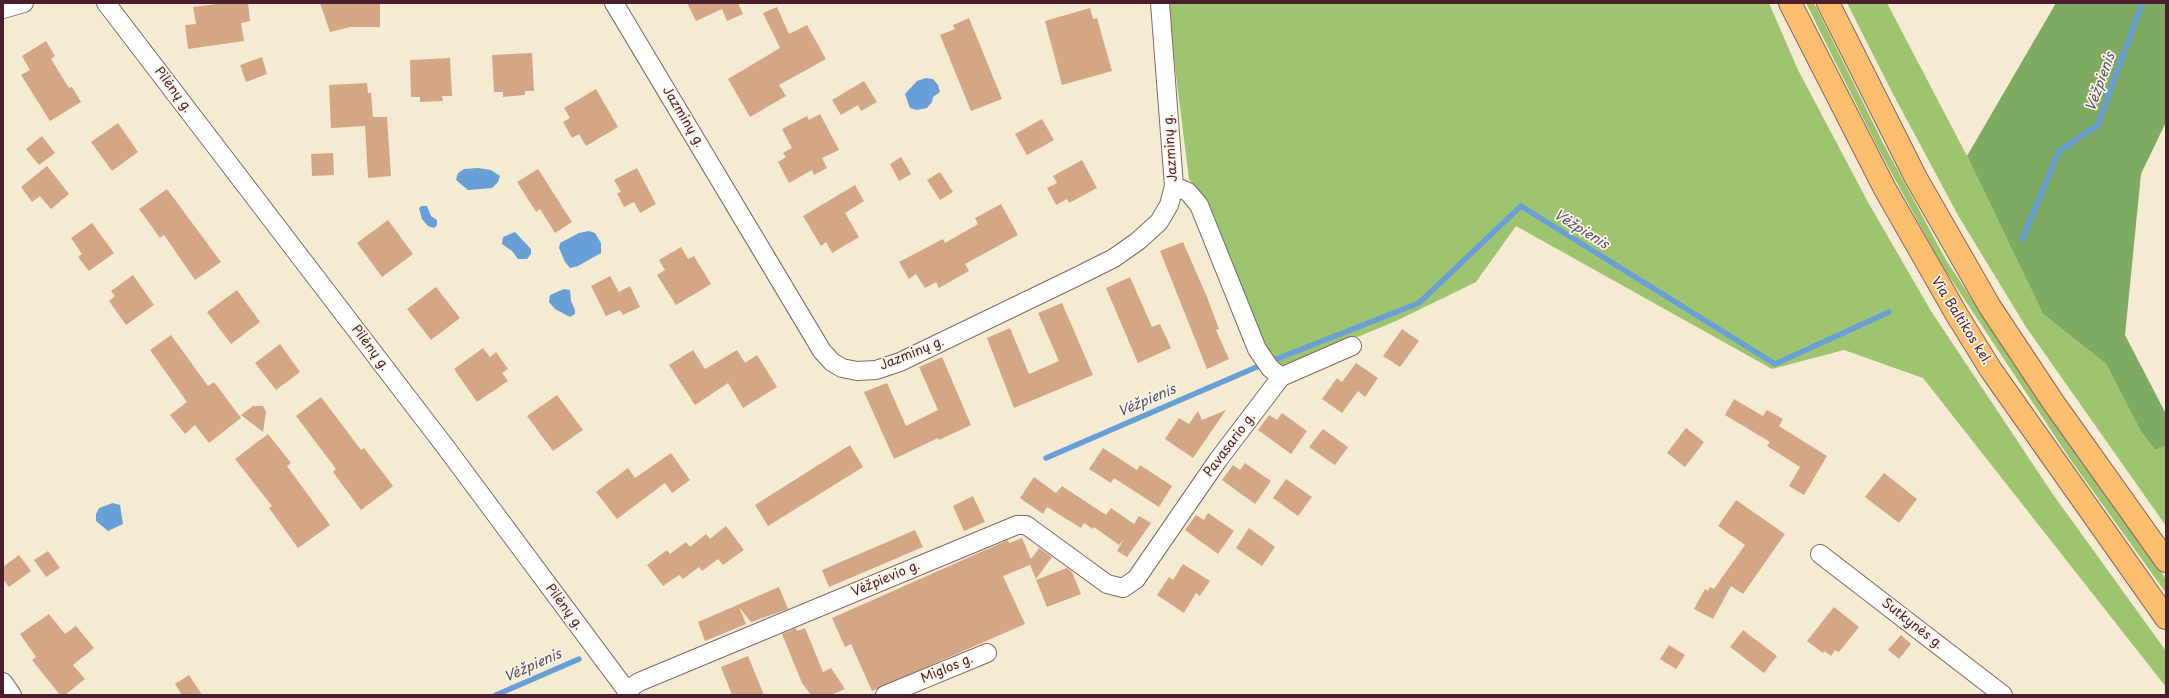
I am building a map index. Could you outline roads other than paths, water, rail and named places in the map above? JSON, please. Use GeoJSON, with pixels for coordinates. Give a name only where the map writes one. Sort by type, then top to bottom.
{"type":"FeatureCollection","features":[{"type":"Feature","properties":{"kind":"highway","name":"Via Baltikos kel."},"geometry":{"type":"LineString","coordinates":[[1790,3],[1885,189],[1957,315],[1996,376],[2166,618]]}},
{"type":"Feature","properties":{"kind":"highway"},"geometry":{"type":"LineString","coordinates":[[1828,3],[1916,178],[1990,306],[2053,402],[2166,561]]}},
{"type":"Feature","properties":{"kind":"street"},"geometry":{"type":"LineString","coordinates":[[3,9],[24,3]]}},
{"type":"Feature","properties":{"kind":"street","name":"Pilėnų g."},"geometry":{"type":"LineString","coordinates":[[106,3],[447,449],[628,693]]}},
{"type":"Feature","properties":{"kind":"street","name":"Jazminų g."},"geometry":{"type":"LineString","coordinates":[[614,3],[822,351],[832,362],[842,368],[857,371],[876,370],[900,362],[1114,258],[1138,241],[1159,222],[1169,205],[1174,186],[1160,3]]}},
{"type":"Feature","properties":{"kind":"street"},"geometry":{"type":"LineString","coordinates":[[1174,186],[1188,192],[1199,205],[1257,349],[1270,368],[1281,377]]}},
{"type":"Feature","properties":{"kind":"street","name":"Pavasario g."},"geometry":{"type":"LineString","coordinates":[[1136,578],[1218,460],[1281,377],[1352,346]]}},
{"type":"Feature","properties":{"kind":"street","name":"Vėžpievio g."},"geometry":{"type":"LineString","coordinates":[[628,693],[639,682],[1017,525],[1026,525],[1107,584],[1123,588],[1136,578]]}},
{"type":"Feature","properties":{"kind":"street","name":"Sutkynės g."},"geometry":{"type":"LineString","coordinates":[[1820,554],[2003,695]]}},
{"type":"Feature","properties":{"kind":"street","name":"Miglos g."},"geometry":{"type":"LineString","coordinates":[[885,695],[987,652]]}},
{"type":"Feature","properties":{"kind":"street"},"geometry":{"type":"LineString","coordinates":[[3,682],[12,695]]}},
{"type":"Feature","properties":{"kind":"water"},"geometry":{"type":"Polygon","coordinates":[[[926,78],[933,79],[938,85],[940,92],[933,97],[932,102],[927,108],[917,110],[910,108],[905,94],[917,81],[926,78]]]}},
{"type":"Feature","properties":{"kind":"water"},"geometry":{"type":"Polygon","coordinates":[[[478,168],[491,170],[500,176],[498,182],[492,188],[468,190],[456,180],[458,173],[464,169],[478,168]]]}},
{"type":"Feature","properties":{"kind":"water"},"geometry":{"type":"Polygon","coordinates":[[[422,206],[427,206],[431,216],[437,220],[437,225],[434,228],[428,226],[422,219],[419,208],[422,206]]]}},
{"type":"Feature","properties":{"kind":"water"},"geometry":{"type":"Polygon","coordinates":[[[589,231],[595,233],[601,243],[601,253],[578,266],[570,268],[565,262],[559,248],[560,243],[579,233],[589,231]]]}},
{"type":"Feature","properties":{"kind":"water"},"geometry":{"type":"Polygon","coordinates":[[[515,232],[531,249],[531,254],[527,259],[518,259],[512,251],[502,244],[503,237],[515,232]]]}},
{"type":"Feature","properties":{"kind":"water"},"geometry":{"type":"Polygon","coordinates":[[[564,289],[570,290],[571,301],[575,310],[575,314],[570,317],[555,309],[549,302],[550,295],[564,289]]]}},
{"type":"Feature","properties":{"kind":"water"},"geometry":{"type":"Polygon","coordinates":[[[113,503],[120,505],[123,524],[108,531],[96,521],[96,514],[99,508],[113,503]]]}},
{"type":"Feature","properties":{"kind":"waterway","name":"Vėžpienis"},"geometry":{"type":"LineString","coordinates":[[2022,240],[2059,151],[2098,125],[2142,3]]}},
{"type":"Feature","properties":{"kind":"waterway","name":"Vėžpienis"},"geometry":{"type":"LineString","coordinates":[[1274,360],[1419,303],[1521,206],[1775,364],[1889,312]]}},
{"type":"Feature","properties":{"kind":"waterway","name":"Vėžpienis"},"geometry":{"type":"LineString","coordinates":[[1046,458],[1259,366]]}},
{"type":"Feature","properties":{"kind":"waterway","name":"Vėžpienis"},"geometry":{"type":"LineString","coordinates":[[496,695],[579,659]]}}]}
